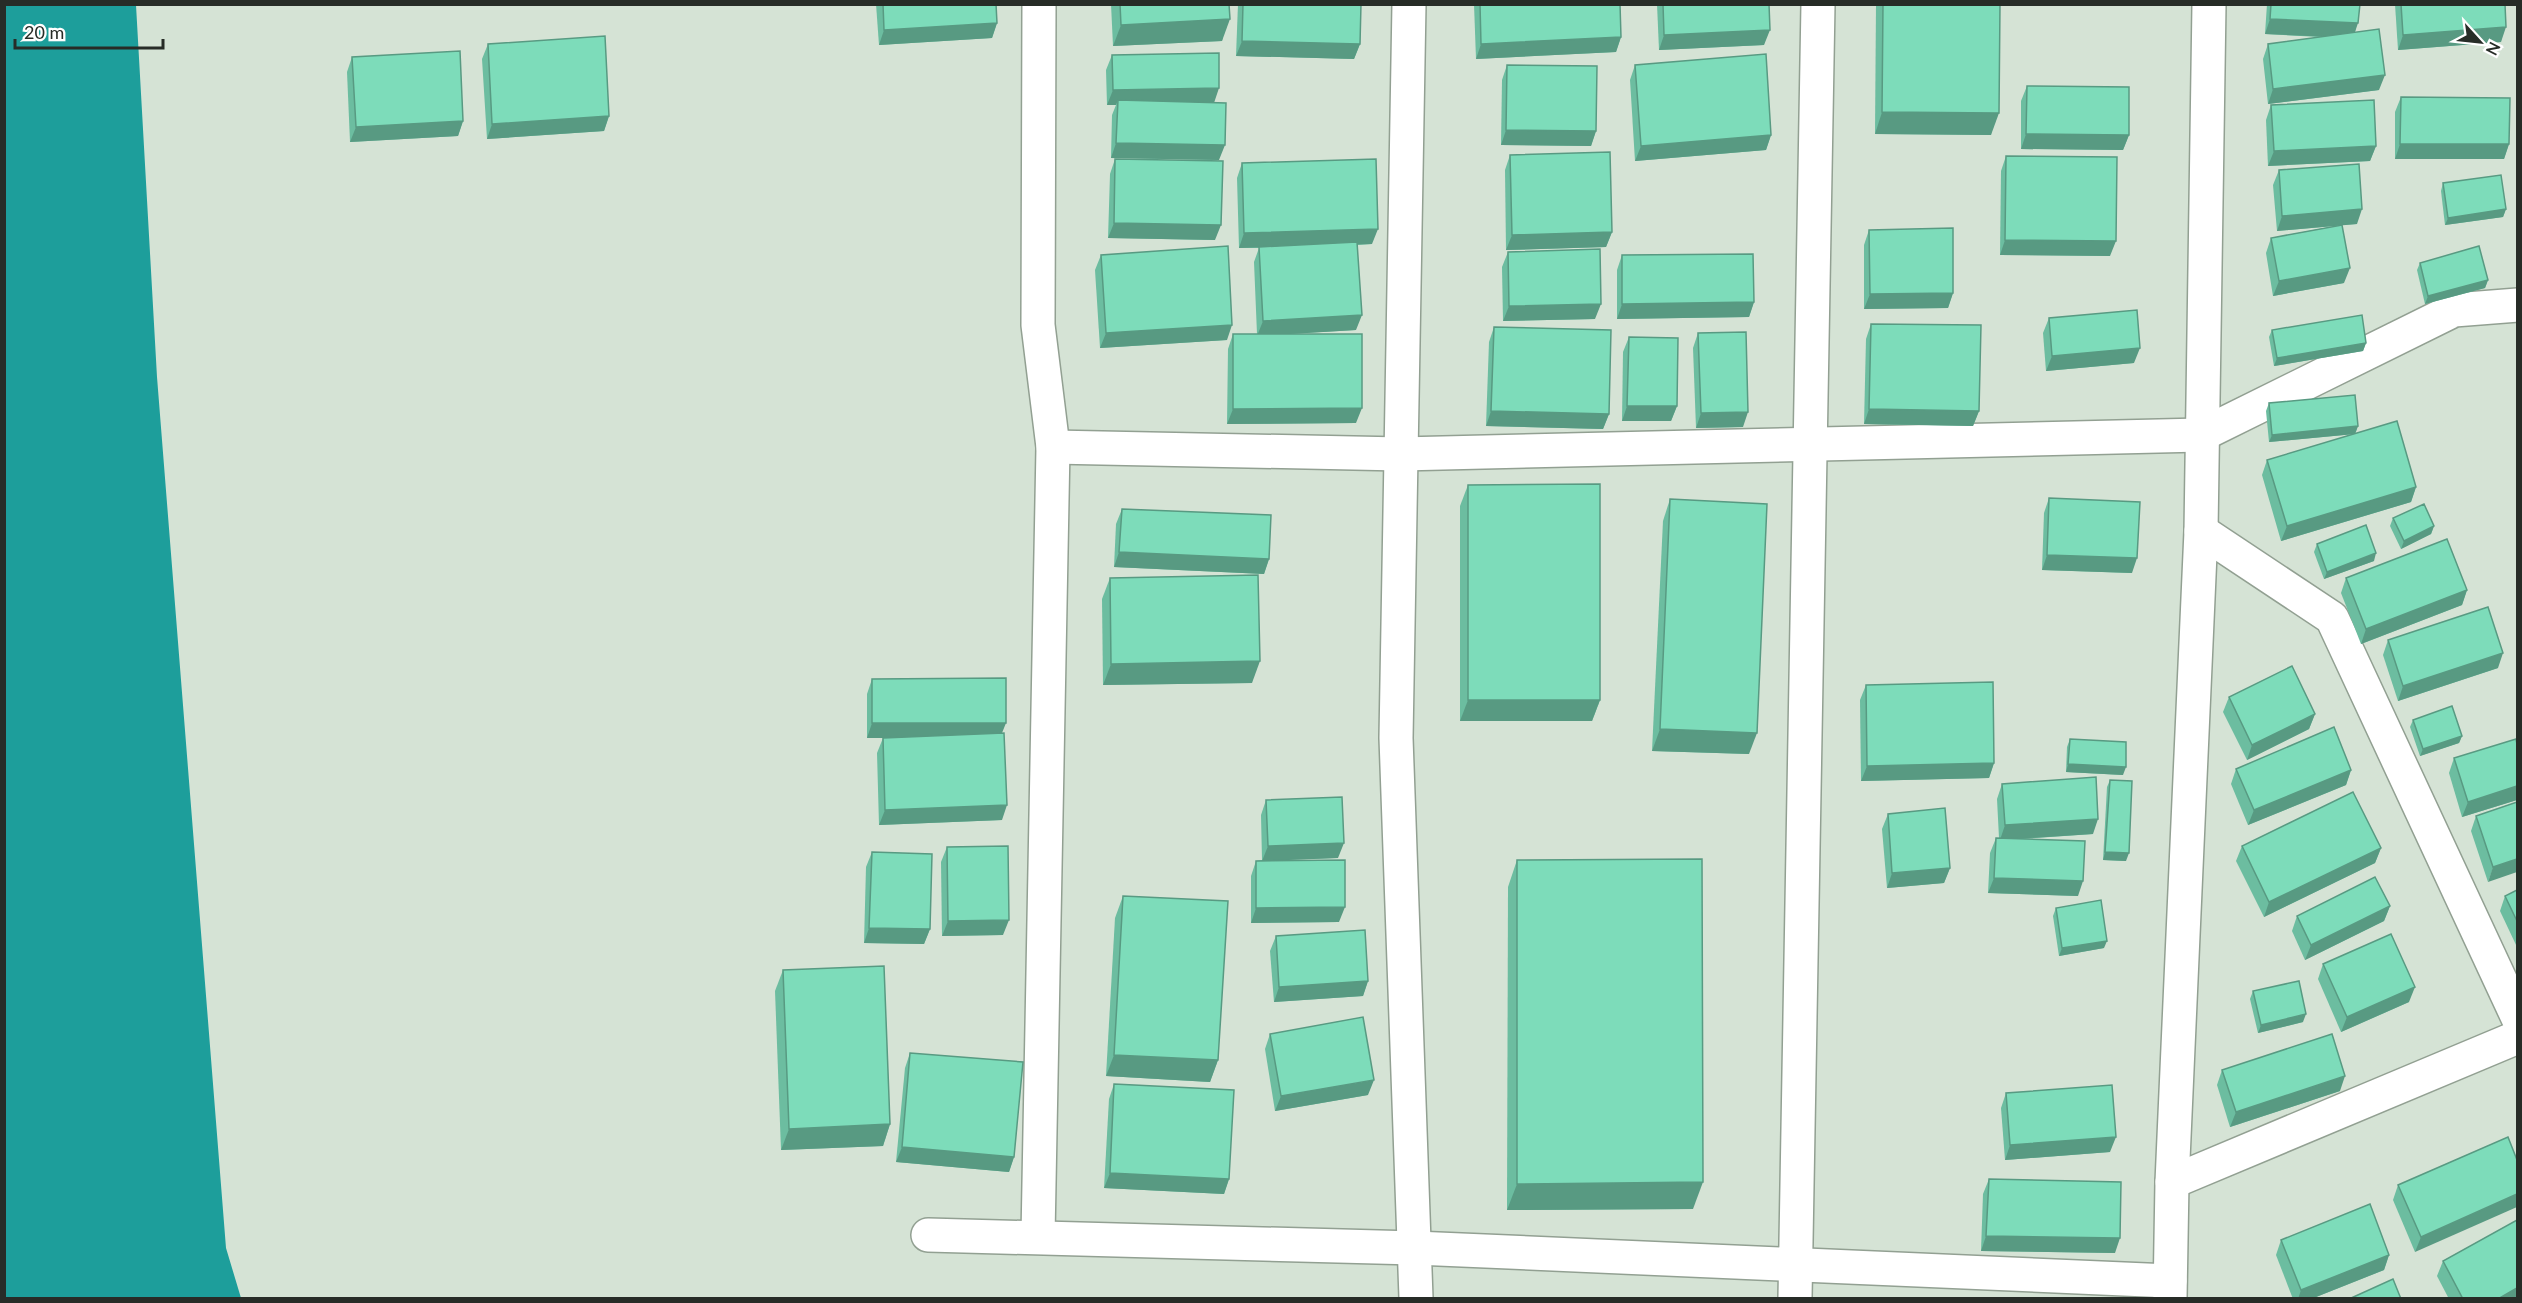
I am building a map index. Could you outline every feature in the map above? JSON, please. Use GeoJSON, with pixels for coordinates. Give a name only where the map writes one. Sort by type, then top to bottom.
{"type":"FeatureCollection","features":[{"type":"Feature","properties":{"kind":"street"},"geometry":{"type":"LineString","coordinates":[[1038,1236],[1053,447],[1038,324],[1039,4]]}},
{"type":"Feature","properties":{"kind":"street"},"geometry":{"type":"LineString","coordinates":[[1409,4],[1396,738],[1416,1299]]}},
{"type":"Feature","properties":{"kind":"street"},"geometry":{"type":"LineString","coordinates":[[1795,1299],[1818,4]]}},
{"type":"Feature","properties":{"kind":"street"},"geometry":{"type":"LineString","coordinates":[[928,1235],[1038,1236],[1415,1248],[1796,1266],[2175,1293],[2172,1182],[2201,531],[2209,4]]}},
{"type":"Feature","properties":{"kind":"street"},"geometry":{"type":"LineString","coordinates":[[1053,447],[1401,454],[2201,435],[2454,310],[2517,305]]}},
{"type":"Feature","properties":{"kind":"street"},"geometry":{"type":"LineString","coordinates":[[2201,531],[2332,618],[2517,1018]]}},
{"type":"Feature","properties":{"kind":"street"},"geometry":{"type":"LineString","coordinates":[[2172,1182],[2517,1037]]}},
{"type":"Feature","properties":{"kind":"water"},"geometry":{"type":"Polygon","coordinates":[[[5,4],[136,5],[157,377],[226,1248],[241,1298],[5,1298],[5,4]]]}},
{"type":"Feature","properties":{"kind":"building"},"geometry":{"type":"Polygon","coordinates":[[[883,4],[996,4],[997,23],[884,30],[883,4]]]}},
{"type":"Feature","properties":{"kind":"building"},"geometry":{"type":"Polygon","coordinates":[[[1120,4],[1229,4],[1230,19],[1121,25],[1120,4]]]}},
{"type":"Feature","properties":{"kind":"building"},"geometry":{"type":"Polygon","coordinates":[[[1243,4],[1361,4],[1360,44],[1242,41],[1243,4]]]}},
{"type":"Feature","properties":{"kind":"building"},"geometry":{"type":"Polygon","coordinates":[[[1480,4],[1620,4],[1621,37],[1481,44],[1480,4]]]}},
{"type":"Feature","properties":{"kind":"building"},"geometry":{"type":"Polygon","coordinates":[[[1663,4],[1769,4],[1770,30],[1664,35],[1663,4]]]}},
{"type":"Feature","properties":{"kind":"building"},"geometry":{"type":"Polygon","coordinates":[[[1883,4],[2000,4],[1999,113],[1882,112],[1883,4]]]}},
{"type":"Feature","properties":{"kind":"building"},"geometry":{"type":"Polygon","coordinates":[[[2271,4],[2360,4],[2358,23],[2270,19],[2271,4]]]}},
{"type":"Feature","properties":{"kind":"building"},"geometry":{"type":"Polygon","coordinates":[[[2401,4],[2505,4],[2506,27],[2403,35],[2401,4]]]}},
{"type":"Feature","properties":{"kind":"building"},"geometry":{"type":"Polygon","coordinates":[[[2379,29],[2385,75],[2273,89],[2268,44],[2379,29]]]}},
{"type":"Feature","properties":{"kind":"building"},"geometry":{"type":"Polygon","coordinates":[[[605,36],[609,116],[492,124],[488,44],[605,36]]]}},
{"type":"Feature","properties":{"kind":"building"},"geometry":{"type":"Polygon","coordinates":[[[460,51],[463,121],[356,127],[352,57],[460,51]]]}},
{"type":"Feature","properties":{"kind":"building"},"geometry":{"type":"Polygon","coordinates":[[[1219,53],[1219,88],[1113,90],[1112,55],[1219,53]]]}},
{"type":"Feature","properties":{"kind":"building"},"geometry":{"type":"Polygon","coordinates":[[[1766,54],[1771,135],[1641,146],[1635,65],[1766,54]]]}},
{"type":"Feature","properties":{"kind":"building"},"geometry":{"type":"Polygon","coordinates":[[[1507,65],[1597,66],[1596,131],[1506,130],[1507,65]]]}},
{"type":"Feature","properties":{"kind":"building"},"geometry":{"type":"Polygon","coordinates":[[[2027,86],[2129,87],[2129,135],[2026,134],[2027,86]]]}},
{"type":"Feature","properties":{"kind":"building"},"geometry":{"type":"Polygon","coordinates":[[[2401,97],[2510,98],[2509,144],[2400,144],[2401,97]]]}},
{"type":"Feature","properties":{"kind":"building"},"geometry":{"type":"Polygon","coordinates":[[[1118,100],[1226,103],[1225,145],[1116,143],[1118,100]]]}},
{"type":"Feature","properties":{"kind":"building"},"geometry":{"type":"Polygon","coordinates":[[[2374,100],[2376,146],[2274,151],[2271,105],[2374,100]]]}},
{"type":"Feature","properties":{"kind":"building"},"geometry":{"type":"Polygon","coordinates":[[[1610,152],[1612,232],[1512,235],[1510,155],[1610,152]]]}},
{"type":"Feature","properties":{"kind":"building"},"geometry":{"type":"Polygon","coordinates":[[[2006,156],[2117,157],[2116,241],[2005,240],[2006,156]]]}},
{"type":"Feature","properties":{"kind":"building"},"geometry":{"type":"Polygon","coordinates":[[[1115,159],[1223,161],[1221,225],[1114,223],[1115,159]]]}},
{"type":"Feature","properties":{"kind":"building"},"geometry":{"type":"Polygon","coordinates":[[[1376,159],[1378,229],[1244,233],[1242,163],[1376,159]]]}},
{"type":"Feature","properties":{"kind":"building"},"geometry":{"type":"Polygon","coordinates":[[[2359,164],[2362,209],[2282,216],[2279,170],[2359,164]]]}},
{"type":"Feature","properties":{"kind":"building"},"geometry":{"type":"Polygon","coordinates":[[[2501,175],[2506,209],[2448,218],[2443,183],[2501,175]]]}},
{"type":"Feature","properties":{"kind":"building"},"geometry":{"type":"Polygon","coordinates":[[[2342,225],[2350,268],[2279,281],[2271,238],[2342,225]]]}},
{"type":"Feature","properties":{"kind":"building"},"geometry":{"type":"Polygon","coordinates":[[[1953,228],[1953,293],[1870,294],[1869,230],[1953,228]]]}},
{"type":"Feature","properties":{"kind":"building"},"geometry":{"type":"Polygon","coordinates":[[[1357,242],[1362,315],[1263,321],[1259,247],[1357,242]]]}},
{"type":"Feature","properties":{"kind":"building"},"geometry":{"type":"Polygon","coordinates":[[[1228,246],[1232,325],[1106,333],[1101,255],[1228,246]]]}},
{"type":"Feature","properties":{"kind":"building"},"geometry":{"type":"Polygon","coordinates":[[[2479,246],[2488,280],[2428,296],[2420,263],[2479,246]]]}},
{"type":"Feature","properties":{"kind":"building"},"geometry":{"type":"Polygon","coordinates":[[[1600,249],[1601,304],[1509,306],[1508,252],[1600,249]]]}},
{"type":"Feature","properties":{"kind":"building"},"geometry":{"type":"Polygon","coordinates":[[[1753,254],[1754,302],[1622,304],[1622,255],[1753,254]]]}},
{"type":"Feature","properties":{"kind":"building"},"geometry":{"type":"Polygon","coordinates":[[[2137,310],[2140,348],[2052,356],[2049,318],[2137,310]]]}},
{"type":"Feature","properties":{"kind":"building"},"geometry":{"type":"Polygon","coordinates":[[[2362,315],[2366,343],[2277,358],[2272,330],[2362,315]]]}},
{"type":"Feature","properties":{"kind":"building"},"geometry":{"type":"Polygon","coordinates":[[[1871,324],[1981,325],[1979,411],[1869,409],[1871,324]]]}},
{"type":"Feature","properties":{"kind":"building"},"geometry":{"type":"Polygon","coordinates":[[[1494,327],[1611,330],[1609,414],[1491,411],[1494,327]]]}},
{"type":"Feature","properties":{"kind":"building"},"geometry":{"type":"Polygon","coordinates":[[[1746,332],[1748,412],[1701,413],[1698,333],[1746,332]]]}},
{"type":"Feature","properties":{"kind":"building"},"geometry":{"type":"Polygon","coordinates":[[[1233,334],[1362,334],[1362,408],[1233,409],[1233,334]]]}},
{"type":"Feature","properties":{"kind":"building"},"geometry":{"type":"Polygon","coordinates":[[[1629,337],[1678,338],[1677,406],[1627,406],[1629,337]]]}},
{"type":"Feature","properties":{"kind":"building"},"geometry":{"type":"Polygon","coordinates":[[[2355,395],[2358,426],[2272,435],[2269,403],[2355,395]]]}},
{"type":"Feature","properties":{"kind":"building"},"geometry":{"type":"Polygon","coordinates":[[[2397,421],[2416,487],[2287,526],[2267,460],[2397,421]]]}},
{"type":"Feature","properties":{"kind":"building"},"geometry":{"type":"Polygon","coordinates":[[[1600,484],[1600,700],[1468,700],[1468,485],[1600,484]]]}},
{"type":"Feature","properties":{"kind":"building"},"geometry":{"type":"Polygon","coordinates":[[[2049,498],[2140,502],[2137,558],[2047,555],[2049,498]]]}},
{"type":"Feature","properties":{"kind":"building"},"geometry":{"type":"Polygon","coordinates":[[[1670,499],[1767,504],[1757,733],[1660,729],[1670,499]]]}},
{"type":"Feature","properties":{"kind":"building"},"geometry":{"type":"Polygon","coordinates":[[[2424,504],[2434,526],[2404,541],[2393,518],[2424,504]]]}},
{"type":"Feature","properties":{"kind":"building"},"geometry":{"type":"Polygon","coordinates":[[[1122,509],[1271,515],[1269,559],[1119,552],[1122,509]]]}},
{"type":"Feature","properties":{"kind":"building"},"geometry":{"type":"Polygon","coordinates":[[[2366,525],[2376,553],[2327,572],[2317,544],[2366,525]]]}},
{"type":"Feature","properties":{"kind":"building"},"geometry":{"type":"Polygon","coordinates":[[[2447,539],[2467,590],[2366,629],[2346,578],[2447,539]]]}},
{"type":"Feature","properties":{"kind":"building"},"geometry":{"type":"Polygon","coordinates":[[[1258,575],[1260,661],[1111,664],[1110,578],[1258,575]]]}},
{"type":"Feature","properties":{"kind":"building"},"geometry":{"type":"Polygon","coordinates":[[[2488,607],[2503,653],[2403,686],[2388,640],[2488,607]]]}},
{"type":"Feature","properties":{"kind":"building"},"geometry":{"type":"Polygon","coordinates":[[[2292,666],[2315,714],[2252,745],[2229,697],[2292,666]]]}},
{"type":"Feature","properties":{"kind":"building"},"geometry":{"type":"Polygon","coordinates":[[[1006,678],[1006,723],[872,723],[872,679],[1006,678]]]}},
{"type":"Feature","properties":{"kind":"building"},"geometry":{"type":"Polygon","coordinates":[[[1993,682],[1994,763],[1867,766],[1866,685],[1993,682]]]}},
{"type":"Feature","properties":{"kind":"building"},"geometry":{"type":"Polygon","coordinates":[[[2452,706],[2462,736],[2423,749],[2413,720],[2452,706]]]}},
{"type":"Feature","properties":{"kind":"building"},"geometry":{"type":"Polygon","coordinates":[[[2334,727],[2351,770],[2254,810],[2236,769],[2334,727]]]}},
{"type":"Feature","properties":{"kind":"building"},"geometry":{"type":"Polygon","coordinates":[[[1004,733],[1007,805],[885,810],[883,738],[1004,733]]]}},
{"type":"Feature","properties":{"kind":"building"},"geometry":{"type":"Polygon","coordinates":[[[2070,739],[2126,742],[2126,767],[2068,764],[2070,739]]]}},
{"type":"Feature","properties":{"kind":"building"},"geometry":{"type":"Polygon","coordinates":[[[2516,739],[2517,786],[2468,802],[2454,758],[2516,739]]]}},
{"type":"Feature","properties":{"kind":"building"},"geometry":{"type":"Polygon","coordinates":[[[2096,777],[2098,819],[2005,825],[2002,784],[2096,777]]]}},
{"type":"Feature","properties":{"kind":"building"},"geometry":{"type":"Polygon","coordinates":[[[2110,780],[2132,781],[2129,853],[2105,852],[2110,780]]]}},
{"type":"Feature","properties":{"kind":"building"},"geometry":{"type":"Polygon","coordinates":[[[2353,792],[2381,848],[2269,902],[2242,846],[2353,792]]]}},
{"type":"Feature","properties":{"kind":"building"},"geometry":{"type":"Polygon","coordinates":[[[1342,797],[1344,843],[1268,846],[1266,800],[1342,797]]]}},
{"type":"Feature","properties":{"kind":"building"},"geometry":{"type":"Polygon","coordinates":[[[2517,802],[2517,859],[2493,867],[2476,816],[2517,802]]]}},
{"type":"Feature","properties":{"kind":"building"},"geometry":{"type":"Polygon","coordinates":[[[1945,808],[1950,868],[1892,873],[1888,814],[1945,808]]]}},
{"type":"Feature","properties":{"kind":"building"},"geometry":{"type":"Polygon","coordinates":[[[1996,838],[2085,841],[2083,881],[1994,878],[1996,838]]]}},
{"type":"Feature","properties":{"kind":"building"},"geometry":{"type":"Polygon","coordinates":[[[1008,846],[1009,920],[948,921],[947,847],[1008,846]]]}},
{"type":"Feature","properties":{"kind":"building"},"geometry":{"type":"Polygon","coordinates":[[[872,852],[932,854],[930,929],[869,928],[872,852]]]}},
{"type":"Feature","properties":{"kind":"building"},"geometry":{"type":"Polygon","coordinates":[[[1702,859],[1703,1182],[1517,1184],[1517,860],[1702,859]]]}},
{"type":"Feature","properties":{"kind":"building"},"geometry":{"type":"Polygon","coordinates":[[[1345,860],[1345,907],[1256,908],[1256,861],[1345,860]]]}},
{"type":"Feature","properties":{"kind":"building"},"geometry":{"type":"Polygon","coordinates":[[[2375,877],[2390,906],[2311,945],[2297,916],[2375,877]]]}},
{"type":"Feature","properties":{"kind":"building"},"geometry":{"type":"Polygon","coordinates":[[[2517,890],[2517,921],[2505,896],[2517,890]]]}},
{"type":"Feature","properties":{"kind":"building"},"geometry":{"type":"Polygon","coordinates":[[[1123,896],[1228,901],[1218,1060],[1114,1055],[1123,896]]]}},
{"type":"Feature","properties":{"kind":"building"},"geometry":{"type":"Polygon","coordinates":[[[2101,900],[2107,941],[2062,948],[2056,908],[2101,900]]]}},
{"type":"Feature","properties":{"kind":"building"},"geometry":{"type":"Polygon","coordinates":[[[1365,930],[1368,981],[1279,987],[1276,936],[1365,930]]]}},
{"type":"Feature","properties":{"kind":"building"},"geometry":{"type":"Polygon","coordinates":[[[2391,934],[2415,987],[2347,1017],[2323,964],[2391,934]]]}},
{"type":"Feature","properties":{"kind":"building"},"geometry":{"type":"Polygon","coordinates":[[[884,966],[890,1124],[789,1129],[783,970],[884,966]]]}},
{"type":"Feature","properties":{"kind":"building"},"geometry":{"type":"Polygon","coordinates":[[[2299,981],[2306,1014],[2261,1025],[2253,991],[2299,981]]]}},
{"type":"Feature","properties":{"kind":"building"},"geometry":{"type":"Polygon","coordinates":[[[1363,1017],[1374,1080],[1281,1096],[1270,1034],[1363,1017]]]}},
{"type":"Feature","properties":{"kind":"building"},"geometry":{"type":"Polygon","coordinates":[[[2332,1034],[2345,1076],[2236,1112],[2222,1070],[2332,1034]]]}},
{"type":"Feature","properties":{"kind":"building"},"geometry":{"type":"Polygon","coordinates":[[[910,1053],[1023,1062],[1014,1157],[902,1147],[910,1053]]]}},
{"type":"Feature","properties":{"kind":"building"},"geometry":{"type":"Polygon","coordinates":[[[1114,1084],[1234,1090],[1229,1179],[1110,1173],[1114,1084]]]}},
{"type":"Feature","properties":{"kind":"building"},"geometry":{"type":"Polygon","coordinates":[[[2112,1085],[2116,1137],[2010,1145],[2006,1093],[2112,1085]]]}},
{"type":"Feature","properties":{"kind":"building"},"geometry":{"type":"Polygon","coordinates":[[[2508,1137],[2517,1160],[2517,1194],[2421,1237],[2398,1185],[2508,1137]]]}},
{"type":"Feature","properties":{"kind":"building"},"geometry":{"type":"Polygon","coordinates":[[[1989,1179],[2121,1182],[2120,1238],[1986,1236],[1989,1179]]]}},
{"type":"Feature","properties":{"kind":"building"},"geometry":{"type":"Polygon","coordinates":[[[2370,1204],[2389,1255],[2301,1290],[2281,1240],[2370,1204]]]}},
{"type":"Feature","properties":{"kind":"building"},"geometry":{"type":"Polygon","coordinates":[[[2517,1220],[2517,1288],[2498,1299],[2463,1299],[2443,1261],[2517,1220]]]}},
{"type":"Feature","properties":{"kind":"building"},"geometry":{"type":"Polygon","coordinates":[[[2393,1279],[2401,1299],[2349,1299],[2393,1279]]]}}]}
